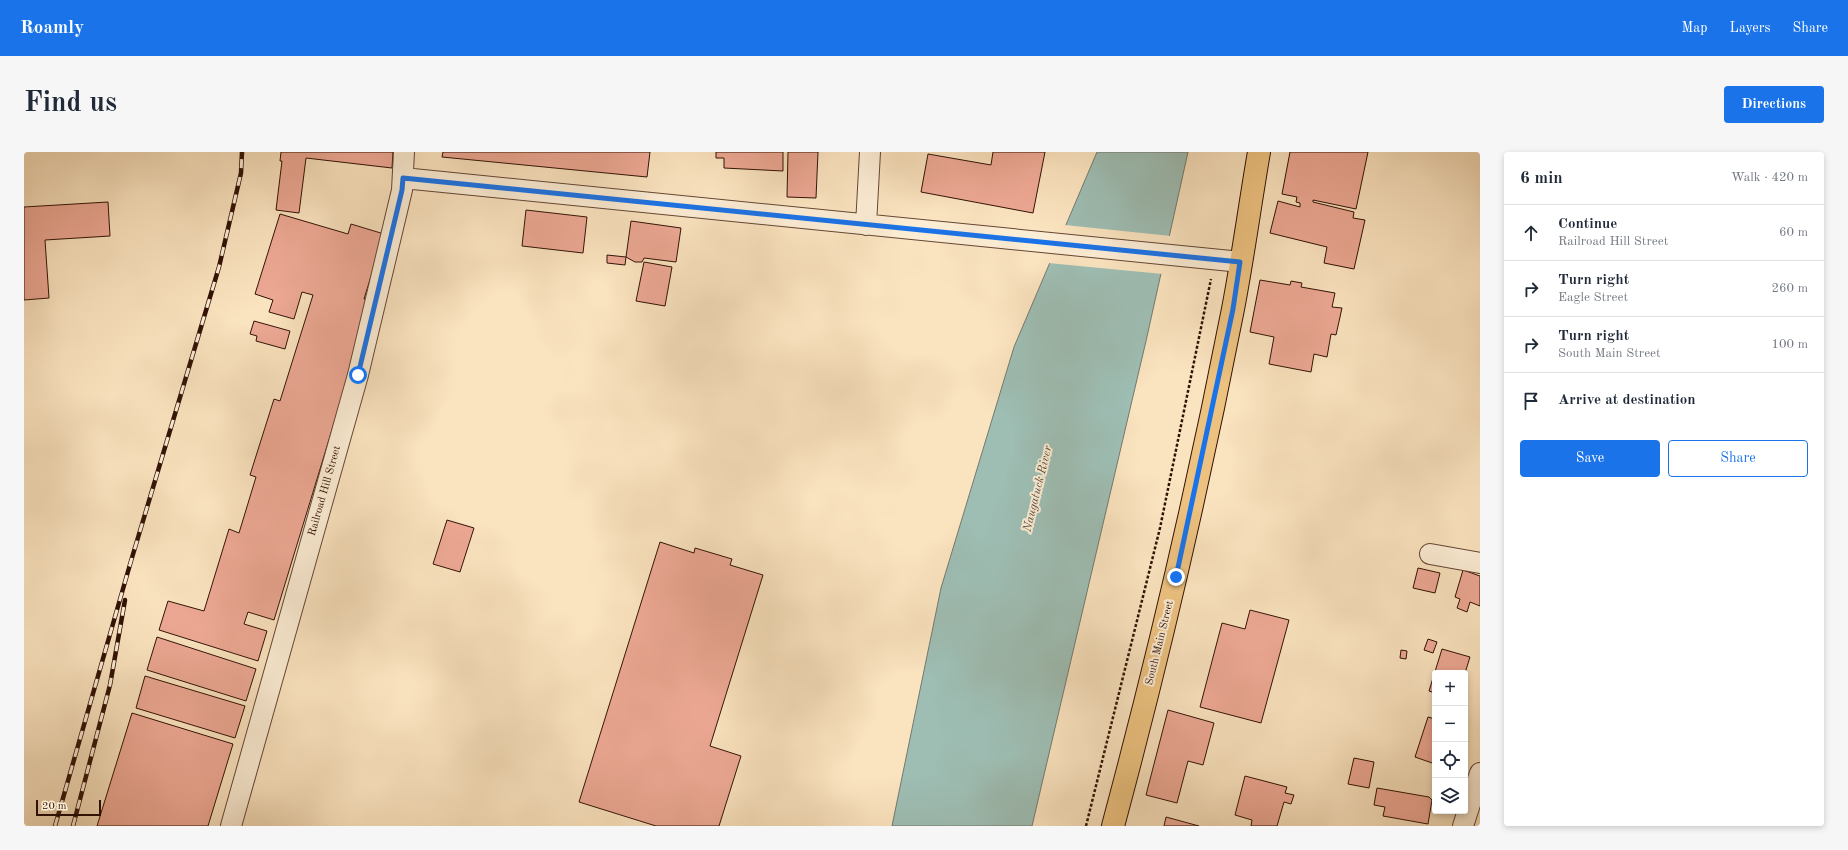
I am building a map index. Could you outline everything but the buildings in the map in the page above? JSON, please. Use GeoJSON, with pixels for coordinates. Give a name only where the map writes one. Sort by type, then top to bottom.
{"type":"FeatureCollection","features":[{"type":"Feature","properties":{"kind":"main road","name":"South Main Street"},"geometry":{"type":"LineString","coordinates":[[1113,826],[1176,577],[1233,309],[1259,152]]}},
{"type":"Feature","properties":{"kind":"street","name":"Railroad Hill Street"},"geometry":{"type":"LineString","coordinates":[[231,826],[358,375],[402,190],[404,152]]}},
{"type":"Feature","properties":{"kind":"street"},"geometry":{"type":"LineString","coordinates":[[866,225],[870,152]]}},
{"type":"Feature","properties":{"kind":"street"},"geometry":{"type":"LineString","coordinates":[[403,178],[1240,262]]}},
{"type":"Feature","properties":{"kind":"street"},"geometry":{"type":"LineString","coordinates":[[1430,554],[1480,563]]}},
{"type":"Feature","properties":{"kind":"street"},"geometry":{"type":"LineString","coordinates":[[1463,826],[1480,773]]}},
{"type":"Feature","properties":{"kind":"path"},"geometry":{"type":"LineString","coordinates":[[1086,826],[1160,528],[1209,293],[1210,280]]}},
{"type":"Feature","properties":{"kind":"water","name":"Naugatuck River"},"geometry":{"type":"Polygon","coordinates":[[[1097,152],[1188,152],[1146,341],[1032,826],[892,826],[941,588],[1014,347],[1097,152]]]}},
{"type":"Feature","properties":{"kind":"pier"},"geometry":{"type":"Polygon","coordinates":[[[1065,225],[1171,236],[1163,274],[1048,263],[1065,225]]]}},
{"type":"Feature","properties":{"kind":"railway"},"geometry":{"type":"LineString","coordinates":[[55,826],[131,561],[219,267],[241,173],[242,152]]}},
{"type":"Feature","properties":{"kind":"railway"},"geometry":{"type":"LineString","coordinates":[[73,826],[110,685],[125,600]]}},
{"type":"Feature","properties":{"kind":"route"},"geometry":{"type":"LineString","coordinates":[[358,375],[402,190],[403,178],[1240,262],[1233,309],[1176,577]]}}]}
